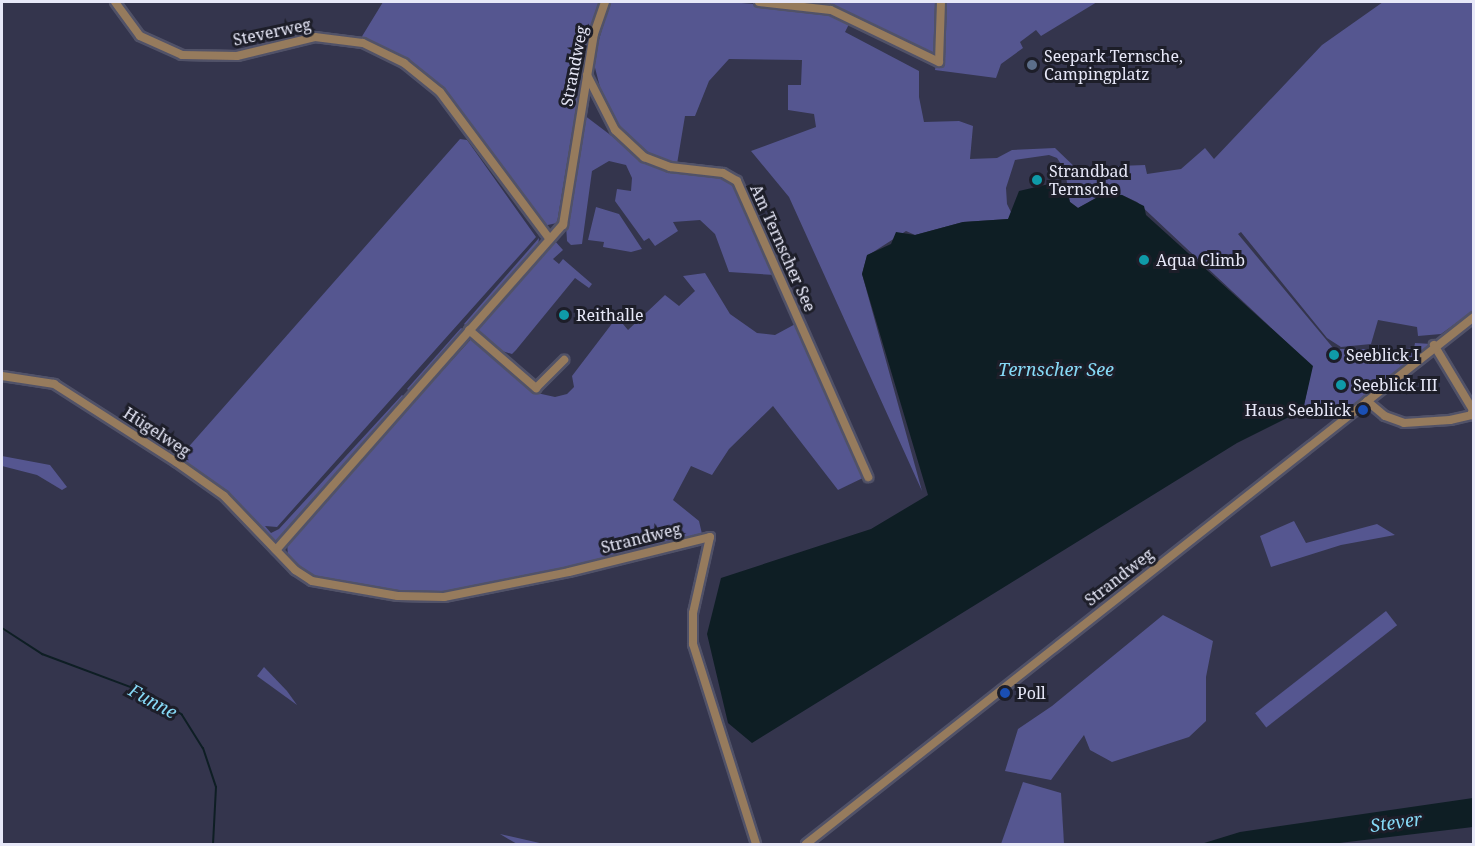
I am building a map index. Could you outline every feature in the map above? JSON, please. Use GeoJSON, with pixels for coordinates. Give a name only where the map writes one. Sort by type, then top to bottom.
{"type":"FeatureCollection","features":[{"type":"Feature","properties":{"kind":"street","name":"Steverweg"},"geometry":{"type":"LineString","coordinates":[[115,2],[140,36],[182,55],[237,56],[315,37],[363,43],[404,63],[440,92],[549,238]]}},
{"type":"Feature","properties":{"kind":"street","name":"Strandweg"},"geometry":{"type":"LineString","coordinates":[[605,2],[587,75],[562,225],[276,550],[312,581],[398,596],[444,597],[557,575],[710,537],[691,629],[756,844]]}},
{"type":"Feature","properties":{"kind":"street"},"geometry":{"type":"LineString","coordinates":[[759,2],[831,10],[939,62],[941,2]]}},
{"type":"Feature","properties":{"kind":"street","name":"Am Ternscher See"},"geometry":{"type":"LineString","coordinates":[[587,75],[615,130],[644,157],[670,167],[723,173],[737,182],[868,477]]}},
{"type":"Feature","properties":{"kind":"street","name":"Strandweg"},"geometry":{"type":"LineString","coordinates":[[806,844],[1434,345],[1473,317]]}},
{"type":"Feature","properties":{"kind":"street"},"geometry":{"type":"LineString","coordinates":[[469,330],[536,388],[564,360]]}},
{"type":"Feature","properties":{"kind":"street"},"geometry":{"type":"LineString","coordinates":[[1366,401],[1385,416],[1404,423],[1450,420],[1471,415],[1473,410],[1434,345]]}},
{"type":"Feature","properties":{"kind":"street","name":"Hügelweg"},"geometry":{"type":"LineString","coordinates":[[2,376],[54,384],[72,394],[205,481],[276,550]]}},
{"type":"Feature","properties":{"kind":"shaded area"},"geometry":{"type":"Polygon","coordinates":[[[383,2],[600,2],[579,91],[557,223],[543,226],[442,88],[425,72],[361,38],[383,2]]]}},
{"type":"Feature","properties":{"kind":"shaded area"},"geometry":{"type":"Polygon","coordinates":[[[610,2],[729,2],[821,9],[825,2],[1097,2],[1041,36],[1036,30],[1020,42],[1023,48],[1001,64],[996,78],[935,70],[936,64],[850,22],[845,32],[919,71],[919,97],[924,122],[959,121],[973,126],[970,159],[997,158],[1012,150],[1055,148],[1079,171],[1117,173],[1118,166],[1145,165],[1147,174],[1181,169],[1205,148],[1214,159],[1322,45],[1383,2],[1473,2],[1473,311],[1441,334],[1418,336],[1417,327],[1378,320],[1371,344],[1341,347],[1327,338],[1241,232],[1238,234],[1334,349],[1368,349],[1369,354],[1414,348],[1415,343],[1432,344],[1353,408],[1317,403],[1303,410],[1312,366],[1137,202],[1122,195],[1105,193],[1078,208],[1070,202],[1065,170],[1057,158],[1049,155],[1015,160],[1006,188],[1007,204],[1012,214],[1008,219],[963,222],[915,235],[906,231],[867,256],[862,274],[922,491],[789,197],[751,151],[816,127],[814,114],[788,110],[788,85],[801,85],[802,60],[729,59],[709,81],[695,116],[685,116],[677,164],[649,157],[618,131],[602,95],[593,60],[610,2]]]}},
{"type":"Feature","properties":{"kind":"shaded area"},"geometry":{"type":"Polygon","coordinates":[[[584,115],[650,165],[723,175],[737,181],[775,275],[729,272],[715,234],[700,220],[673,222],[678,231],[655,246],[649,238],[644,241],[615,201],[617,189],[631,191],[632,178],[626,165],[609,161],[592,171],[582,244],[571,245],[567,241],[566,225],[584,115]]]}},
{"type":"Feature","properties":{"kind":"shaded area"},"geometry":{"type":"Polygon","coordinates":[[[460,139],[467,140],[536,237],[277,527],[265,526],[271,533],[279,529],[402,395],[406,398],[278,540],[271,540],[177,460],[460,139]]]}},
{"type":"Feature","properties":{"kind":"shaded area"},"geometry":{"type":"Polygon","coordinates":[[[596,207],[619,214],[642,249],[631,252],[603,247],[604,242],[588,240],[596,207]]]}},
{"type":"Feature","properties":{"kind":"shaded area"},"geometry":{"type":"Polygon","coordinates":[[[539,238],[538,247],[468,328],[464,324],[539,238]]]}},
{"type":"Feature","properties":{"kind":"shaded area"},"geometry":{"type":"Polygon","coordinates":[[[554,240],[563,250],[553,259],[559,264],[563,259],[592,284],[589,288],[575,278],[512,354],[499,350],[478,332],[478,326],[554,240]]]}},
{"type":"Feature","properties":{"kind":"shaded area"},"geometry":{"type":"Polygon","coordinates":[[[705,273],[730,314],[757,333],[775,335],[799,322],[867,476],[838,490],[773,406],[729,449],[712,475],[691,466],[673,500],[699,521],[702,534],[548,573],[447,593],[412,594],[312,577],[288,557],[287,542],[473,337],[537,393],[555,397],[567,394],[574,387],[572,376],[617,317],[628,330],[665,295],[679,306],[695,291],[683,276],[705,273]]]}},
{"type":"Feature","properties":{"kind":"shaded area"},"geometry":{"type":"Polygon","coordinates":[[[461,328],[466,331],[411,392],[407,389],[461,328]]]}},
{"type":"Feature","properties":{"kind":"shaded area"},"geometry":{"type":"Polygon","coordinates":[[[2,456],[50,465],[67,487],[62,490],[37,475],[2,466],[2,456]]]}},
{"type":"Feature","properties":{"kind":"shaded area"},"geometry":{"type":"Polygon","coordinates":[[[1294,521],[1306,543],[1377,524],[1395,535],[1341,545],[1271,567],[1260,536],[1294,521]]]}},
{"type":"Feature","properties":{"kind":"shaded area"},"geometry":{"type":"Polygon","coordinates":[[[1386,611],[1397,625],[1266,727],[1255,713],[1386,611]]]}},
{"type":"Feature","properties":{"kind":"shaded area"},"geometry":{"type":"Polygon","coordinates":[[[1163,615],[1213,641],[1206,677],[1206,721],[1189,737],[1112,762],[1090,750],[1084,735],[1051,780],[1005,771],[1018,729],[1052,706],[1163,615]]]}},
{"type":"Feature","properties":{"kind":"shaded area"},"geometry":{"type":"Polygon","coordinates":[[[264,667],[287,691],[297,705],[257,676],[264,667]]]}},
{"type":"Feature","properties":{"kind":"shaded area"},"geometry":{"type":"Polygon","coordinates":[[[1023,782],[1061,793],[1064,844],[1001,844],[1023,782]]]}},
{"type":"Feature","properties":{"kind":"shaded area"},"geometry":{"type":"Polygon","coordinates":[[[500,834],[544,844],[517,844],[500,834]]]}},
{"type":"Feature","properties":{"kind":"water","name":"Ternscher See"},"geometry":{"type":"Polygon","coordinates":[[[1049,184],[1066,190],[1070,202],[1078,208],[1105,193],[1122,195],[1144,206],[1146,215],[1313,366],[1303,410],[1237,443],[752,743],[728,723],[707,634],[721,578],[871,529],[928,495],[862,274],[867,255],[891,244],[896,232],[915,235],[963,222],[1008,219],[1019,191],[1049,184]]]}},
{"type":"Feature","properties":{"kind":"water","name":"Stever"},"geometry":{"type":"Polygon","coordinates":[[[1473,798],[1473,827],[1331,844],[1201,844],[1240,832],[1473,798]]]}},
{"type":"Feature","properties":{"kind":"waterway","name":"Funne"},"geometry":{"type":"LineString","coordinates":[[2,628],[42,654],[149,694],[182,715],[203,748],[216,787],[213,844]]}},
{"type":"Feature","properties":{"kind":"place","name":"Seepark Ternsche, Campingplatz"},"geometry":{"type":"Point","coordinates":[1032,65]}},
{"type":"Feature","properties":{"kind":"place","name":"Strandbad Ternsche"},"geometry":{"type":"Point","coordinates":[1037,180]}},
{"type":"Feature","properties":{"kind":"place","name":"Aqua Climb"},"geometry":{"type":"Point","coordinates":[1144,260]}},
{"type":"Feature","properties":{"kind":"place","name":"Reithalle"},"geometry":{"type":"Point","coordinates":[564,315]}},
{"type":"Feature","properties":{"kind":"place","name":"Seeblick I"},"geometry":{"type":"Point","coordinates":[1334,355]}},
{"type":"Feature","properties":{"kind":"place","name":"Seeblick III"},"geometry":{"type":"Point","coordinates":[1341,385]}},
{"type":"Feature","properties":{"kind":"place","name":"Haus Seeblick"},"geometry":{"type":"Point","coordinates":[1363,410]}},
{"type":"Feature","properties":{"kind":"place","name":"Poll"},"geometry":{"type":"Point","coordinates":[1005,693]}}]}
